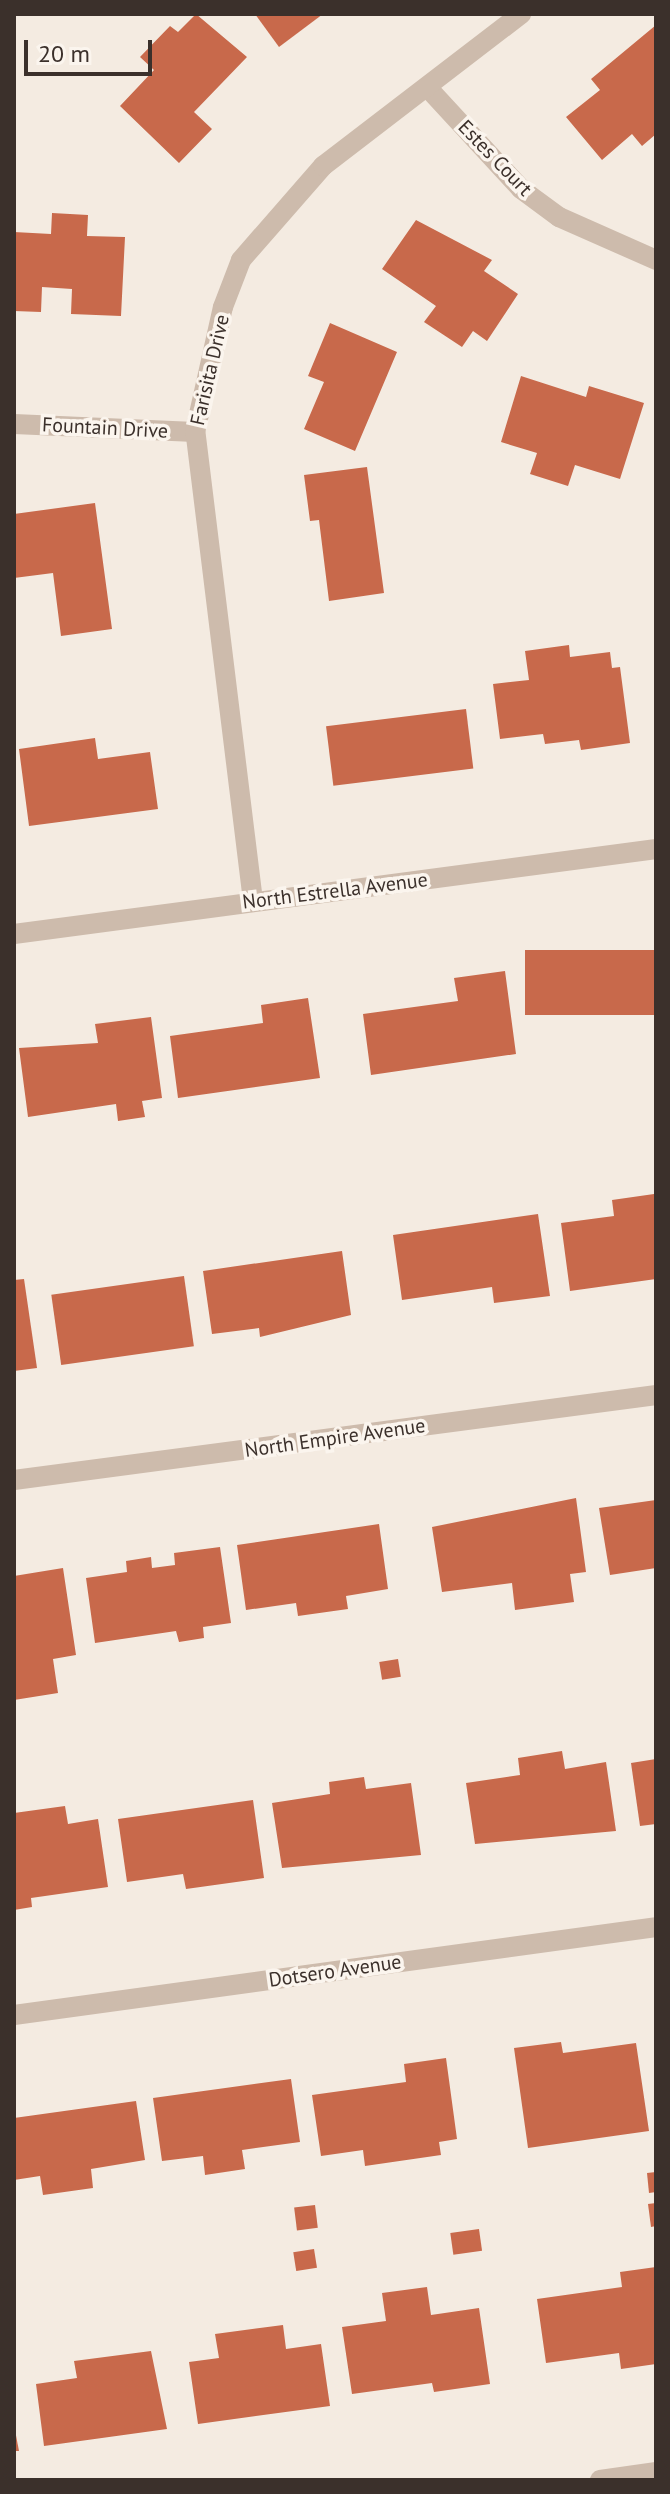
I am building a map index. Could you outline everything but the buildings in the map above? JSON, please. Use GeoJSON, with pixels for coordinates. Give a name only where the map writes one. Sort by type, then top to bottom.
{"type":"FeatureCollection","features":[{"type":"Feature","properties":{"kind":"street","name":"Farisita Drive"},"geometry":{"type":"LineString","coordinates":[[253,901],[195,432],[241,260],[323,166],[521,14]]}},
{"type":"Feature","properties":{"kind":"street","name":"Estes Court"},"geometry":{"type":"LineString","coordinates":[[427,87],[521,189],[559,217],[656,260]]}},
{"type":"Feature","properties":{"kind":"street","name":"Fountain Drive"},"geometry":{"type":"LineString","coordinates":[[14,424],[195,432]]}},
{"type":"Feature","properties":{"kind":"street","name":"North Estrella Avenue"},"geometry":{"type":"LineString","coordinates":[[14,934],[656,849]]}},
{"type":"Feature","properties":{"kind":"street","name":"North Empire Avenue"},"geometry":{"type":"LineString","coordinates":[[14,1480],[656,1395]]}},
{"type":"Feature","properties":{"kind":"street","name":"Dotsero Avenue"},"geometry":{"type":"LineString","coordinates":[[14,2015],[656,1927]]}},
{"type":"Feature","properties":{"kind":"street"},"geometry":{"type":"LineString","coordinates":[[600,2480],[656,2472]]}}]}
